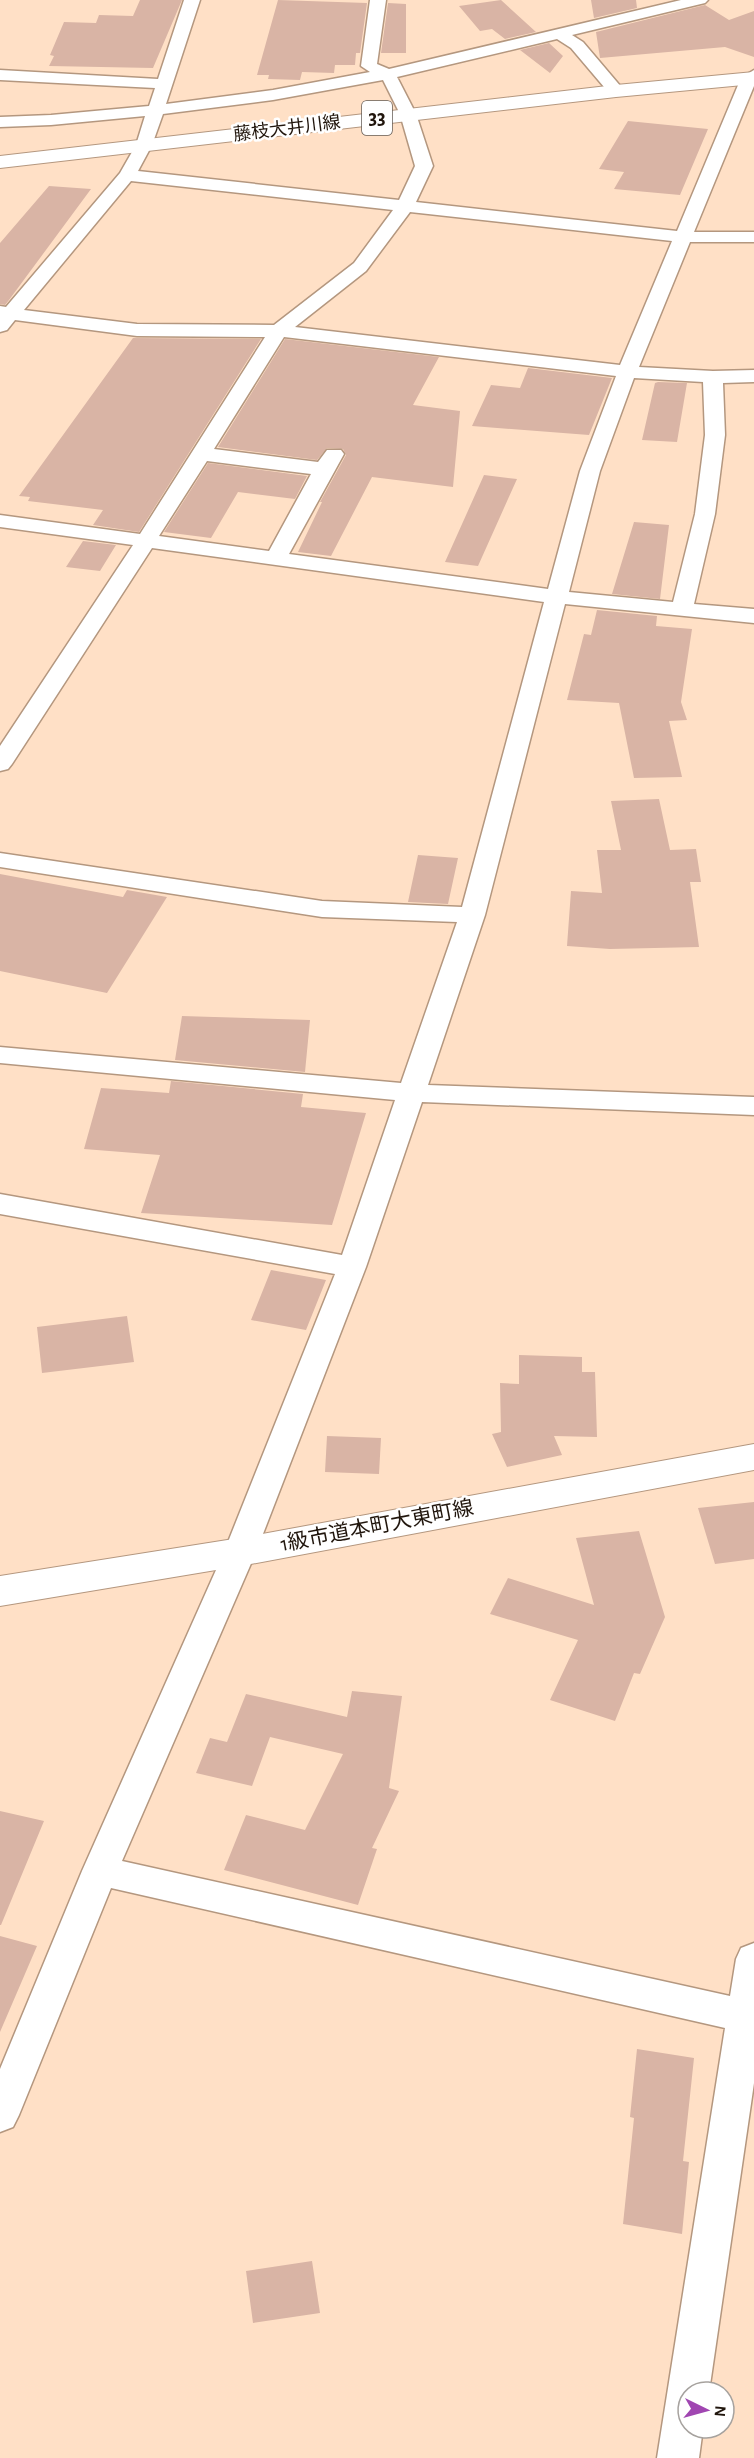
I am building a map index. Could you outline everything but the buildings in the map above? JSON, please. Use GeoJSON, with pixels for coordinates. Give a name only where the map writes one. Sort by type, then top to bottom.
{"type":"FeatureCollection","features":[{"type":"Feature","properties":{"kind":"main road","name":"藤枝大井川線"},"geometry":{"type":"LineString","coordinates":[[0,162],[408,114],[752,77]]}},
{"type":"Feature","properties":{"kind":"main road","name":"1級市道本町大東町線"},"geometry":{"type":"LineString","coordinates":[[0,1592],[240,1552],[754,1456]]}},
{"type":"Feature","properties":{"kind":"street"},"geometry":{"type":"LineString","coordinates":[[3,317],[127,175],[144,146],[192,0]]}},
{"type":"Feature","properties":{"kind":"street"},"geometry":{"type":"LineString","coordinates":[[0,764],[146,541],[278,332],[360,267],[405,206],[424,166],[408,114],[387,74],[369,66],[378,0]]}},
{"type":"Feature","properties":{"kind":"street"},"geometry":{"type":"LineString","coordinates":[[0,122],[51,120],[155,110],[273,95],[387,74],[582,26],[700,0]]}},
{"type":"Feature","properties":{"kind":"street"},"geometry":{"type":"LineString","coordinates":[[582,26],[583,9]]}},
{"type":"Feature","properties":{"kind":"street"},"geometry":{"type":"LineString","coordinates":[[559,33],[577,45],[616,91]]}},
{"type":"Feature","properties":{"kind":"street"},"geometry":{"type":"LineString","coordinates":[[0,75],[164,84]]}},
{"type":"Feature","properties":{"kind":"street"},"geometry":{"type":"LineString","coordinates":[[0,2115],[100,1871],[240,1552],[352,1267],[472,915],[590,471],[627,372],[752,77]]}},
{"type":"Feature","properties":{"kind":"street"},"geometry":{"type":"LineString","coordinates":[[127,175],[684,237],[754,237]]}},
{"type":"Feature","properties":{"kind":"street"},"geometry":{"type":"LineString","coordinates":[[3,317],[137,330],[278,332],[627,372],[713,377],[754,376]]}},
{"type":"Feature","properties":{"kind":"street"},"geometry":{"type":"LineString","coordinates":[[682,610],[705,514],[715,435],[713,377]]}},
{"type":"Feature","properties":{"kind":"street"},"geometry":{"type":"LineString","coordinates":[[201,454],[330,461],[276,559]]}},
{"type":"Feature","properties":{"kind":"street"},"geometry":{"type":"LineString","coordinates":[[0,521],[558,597],[754,616]]}},
{"type":"Feature","properties":{"kind":"street"},"geometry":{"type":"LineString","coordinates":[[0,860],[322,909],[472,915]]}},
{"type":"Feature","properties":{"kind":"street"},"geometry":{"type":"LineString","coordinates":[[0,1055],[410,1093],[754,1106]]}},
{"type":"Feature","properties":{"kind":"street"},"geometry":{"type":"LineString","coordinates":[[0,1204],[352,1267]]}},
{"type":"Feature","properties":{"kind":"street"},"geometry":{"type":"LineString","coordinates":[[100,1871],[750,2017]]}},
{"type":"Feature","properties":{"kind":"street"},"geometry":{"type":"LineString","coordinates":[[678,2458],[750,2017],[754,1959]]}}]}
